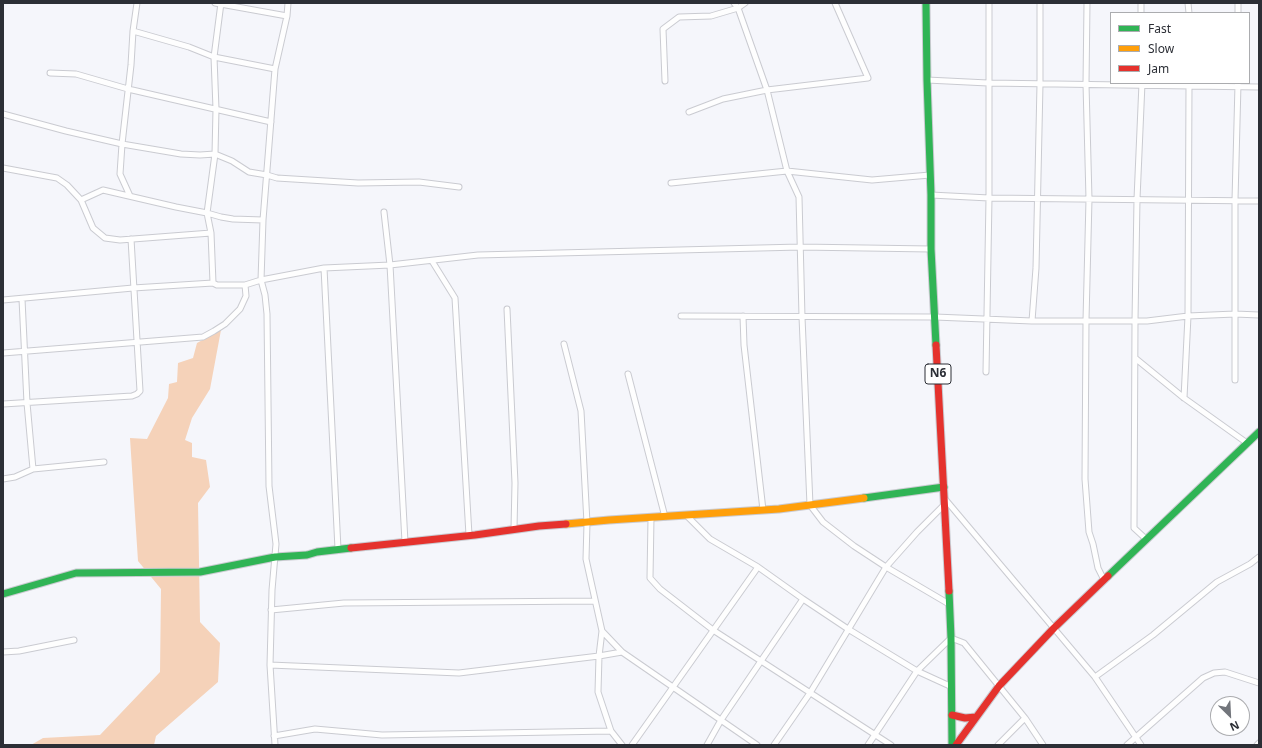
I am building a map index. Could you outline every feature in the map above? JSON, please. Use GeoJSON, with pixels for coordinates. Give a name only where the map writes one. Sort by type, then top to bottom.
{"type":"FeatureCollection","features":[{"type":"Feature","properties":{"kind":"main road","name":"N6"},"geometry":{"type":"LineString","coordinates":[[926,3],[932,249],[950,604],[952,745]]}},
{"type":"Feature","properties":{"kind":"main road"},"geometry":{"type":"LineString","coordinates":[[956,745],[999,686],[1054,628],[1259,432]]}},
{"type":"Feature","properties":{"kind":"main road"},"geometry":{"type":"LineString","coordinates":[[3,594],[76,573],[200,572],[275,557],[307,555],[338,549],[539,526],[763,510],[944,487]]}},
{"type":"Feature","properties":{"kind":"main road"},"geometry":{"type":"LineString","coordinates":[[952,715],[965,718],[976,717]]}},
{"type":"Feature","properties":{"kind":"street"},"geometry":{"type":"LineString","coordinates":[[130,196],[120,174],[133,31],[137,3]]}},
{"type":"Feature","properties":{"kind":"street"},"geometry":{"type":"LineString","coordinates":[[215,3],[287,16]]}},
{"type":"Feature","properties":{"kind":"street"},"geometry":{"type":"LineString","coordinates":[[275,745],[270,665],[271,610],[276,544],[269,486],[267,314],[261,280],[263,220],[275,69],[287,16],[288,3]]}},
{"type":"Feature","properties":{"kind":"street"},"geometry":{"type":"LineString","coordinates":[[734,3],[738,8],[767,90],[787,171],[799,197],[802,317],[810,505],[823,522],[854,546],[886,567],[950,604]]}},
{"type":"Feature","properties":{"kind":"street"},"geometry":{"type":"LineString","coordinates":[[665,81],[663,29],[679,17],[711,16],[738,8],[745,3]]}},
{"type":"Feature","properties":{"kind":"street"},"geometry":{"type":"LineString","coordinates":[[690,112],[723,99],[767,90],[868,78],[835,3]]}},
{"type":"Feature","properties":{"kind":"street"},"geometry":{"type":"LineString","coordinates":[[986,372],[989,198],[989,3]]}},
{"type":"Feature","properties":{"kind":"street"},"geometry":{"type":"LineString","coordinates":[[1032,321],[1036,268],[1040,84],[1040,3]]}},
{"type":"Feature","properties":{"kind":"street"},"geometry":{"type":"LineString","coordinates":[[1087,3],[1086,84],[1089,198],[1085,469],[1089,532],[1098,568],[1104,580]]}},
{"type":"Feature","properties":{"kind":"street"},"geometry":{"type":"LineString","coordinates":[[213,284],[211,233],[207,212],[215,154],[216,108],[214,56],[221,4]]}},
{"type":"Feature","properties":{"kind":"street"},"geometry":{"type":"LineString","coordinates":[[133,31],[189,47],[214,56],[275,69]]}},
{"type":"Feature","properties":{"kind":"street"},"geometry":{"type":"LineString","coordinates":[[50,73],[76,74],[128,89],[216,108],[271,122]]}},
{"type":"Feature","properties":{"kind":"street"},"geometry":{"type":"LineString","coordinates":[[927,80],[1040,84],[1238,84],[1259,87]]}},
{"type":"Feature","properties":{"kind":"street"},"geometry":{"type":"LineString","coordinates":[[1142,84],[1137,199],[1134,528],[1146,539]]}},
{"type":"Feature","properties":{"kind":"street"},"geometry":{"type":"LineString","coordinates":[[1184,398],[1188,316],[1189,84]]}},
{"type":"Feature","properties":{"kind":"street"},"geometry":{"type":"LineString","coordinates":[[1235,380],[1235,200],[1238,84]]}},
{"type":"Feature","properties":{"kind":"street"},"geometry":{"type":"LineString","coordinates":[[3,114],[122,144],[181,154],[215,154],[232,161],[249,172],[277,178],[358,183],[420,182],[460,187]]}},
{"type":"Feature","properties":{"kind":"street"},"geometry":{"type":"LineString","coordinates":[[3,168],[57,178],[67,185],[81,200],[93,228],[105,238],[120,240],[211,233]]}},
{"type":"Feature","properties":{"kind":"street"},"geometry":{"type":"LineString","coordinates":[[672,183],[787,171],[872,180],[930,175]]}},
{"type":"Feature","properties":{"kind":"street"},"geometry":{"type":"LineString","coordinates":[[81,200],[103,190],[176,207],[207,212],[221,217],[263,220]]}},
{"type":"Feature","properties":{"kind":"street"},"geometry":{"type":"LineString","coordinates":[[931,196],[1037,199],[1089,198],[1188,201],[1259,201]]}},
{"type":"Feature","properties":{"kind":"street"},"geometry":{"type":"LineString","coordinates":[[384,212],[390,265],[405,542]]}},
{"type":"Feature","properties":{"kind":"street"},"geometry":{"type":"LineString","coordinates":[[3,404],[132,396],[138,394],[140,391],[131,239]]}},
{"type":"Feature","properties":{"kind":"street"},"geometry":{"type":"LineString","coordinates":[[3,300],[133,288],[213,284],[245,286],[261,280],[324,268],[390,265],[478,255],[800,247],[932,249]]}},
{"type":"Feature","properties":{"kind":"street"},"geometry":{"type":"LineString","coordinates":[[432,260],[455,298],[469,535]]}},
{"type":"Feature","properties":{"kind":"street"},"geometry":{"type":"LineString","coordinates":[[324,268],[338,549]]}},
{"type":"Feature","properties":{"kind":"street"},"geometry":{"type":"LineString","coordinates":[[3,353],[203,337],[225,324],[240,308],[246,296],[245,286]]}},
{"type":"Feature","properties":{"kind":"street"},"geometry":{"type":"LineString","coordinates":[[22,299],[27,403],[33,469]]}},
{"type":"Feature","properties":{"kind":"street"},"geometry":{"type":"LineString","coordinates":[[507,309],[515,483],[514,529]]}},
{"type":"Feature","properties":{"kind":"street"},"geometry":{"type":"LineString","coordinates":[[681,316],[936,317],[1032,321],[1147,321],[1188,316],[1235,314],[1259,315]]}},
{"type":"Feature","properties":{"kind":"street"},"geometry":{"type":"LineString","coordinates":[[743,316],[744,345],[763,510]]}},
{"type":"Feature","properties":{"kind":"street"},"geometry":{"type":"LineString","coordinates":[[564,344],[581,411],[587,523],[586,559],[602,631],[599,656],[598,692],[611,731],[622,745]]}},
{"type":"Feature","properties":{"kind":"street"},"geometry":{"type":"LineString","coordinates":[[1135,358],[1184,398],[1247,443]]}},
{"type":"Feature","properties":{"kind":"street"},"geometry":{"type":"LineString","coordinates":[[628,374],[665,517]]}},
{"type":"Feature","properties":{"kind":"street"},"geometry":{"type":"LineString","coordinates":[[3,478],[15,477],[33,469],[104,462]]}},
{"type":"Feature","properties":{"kind":"street"},"geometry":{"type":"LineString","coordinates":[[774,745],[810,692],[886,567],[944,501],[1095,677],[1141,745]]}},
{"type":"Feature","properties":{"kind":"street"},"geometry":{"type":"LineString","coordinates":[[687,516],[710,539],[758,567],[848,629],[916,671],[952,687]]}},
{"type":"Feature","properties":{"kind":"street"},"geometry":{"type":"LineString","coordinates":[[651,518],[650,578],[660,590],[713,630],[891,745]]}},
{"type":"Feature","properties":{"kind":"street"},"geometry":{"type":"LineString","coordinates":[[1095,677],[1152,636],[1217,582],[1259,558]]}},
{"type":"Feature","properties":{"kind":"street"},"geometry":{"type":"LineString","coordinates":[[632,745],[758,567]]}},
{"type":"Feature","properties":{"kind":"street"},"geometry":{"type":"LineString","coordinates":[[707,745],[721,720],[804,599]]}},
{"type":"Feature","properties":{"kind":"street"},"geometry":{"type":"LineString","coordinates":[[271,610],[344,603],[595,601]]}},
{"type":"Feature","properties":{"kind":"street"},"geometry":{"type":"LineString","coordinates":[[602,631],[622,652],[757,745]]}},
{"type":"Feature","properties":{"kind":"street"},"geometry":{"type":"LineString","coordinates":[[868,745],[916,671],[951,638],[964,642],[1025,718],[1043,745]]}},
{"type":"Feature","properties":{"kind":"street"},"geometry":{"type":"LineString","coordinates":[[3,652],[19,651],[74,640]]}},
{"type":"Feature","properties":{"kind":"street"},"geometry":{"type":"LineString","coordinates":[[270,665],[459,673],[622,652]]}},
{"type":"Feature","properties":{"kind":"street"},"geometry":{"type":"LineString","coordinates":[[1127,745],[1202,678],[1214,672],[1225,672],[1259,683]]}},
{"type":"Feature","properties":{"kind":"street"},"geometry":{"type":"LineString","coordinates":[[998,745],[1025,718]]}},
{"type":"Feature","properties":{"kind":"street"},"geometry":{"type":"LineString","coordinates":[[274,736],[315,729],[382,735],[611,731]]}},
{"type":"Feature","properties":{"kind":"shaded area"},"geometry":{"type":"Polygon","coordinates":[[[221,330],[210,389],[192,418],[185,440],[192,443],[192,457],[206,460],[210,487],[198,503],[200,622],[220,643],[218,682],[156,736],[154,745],[31,745],[43,738],[100,735],[160,672],[161,589],[138,561],[130,438],[147,439],[168,398],[169,384],[177,382],[178,363],[193,358],[197,343],[221,330]]]}},
{"type":"Feature","properties":{"kind":"traffic: fast"},"geometry":{"type":"LineString","coordinates":[[926,3],[931,249],[936,345]]}},
{"type":"Feature","properties":{"kind":"traffic: fast"},"geometry":{"type":"LineString","coordinates":[[1108,576],[1259,432]]}},
{"type":"Feature","properties":{"kind":"traffic: fast"},"geometry":{"type":"LineString","coordinates":[[864,498],[944,487]]}},
{"type":"Feature","properties":{"kind":"traffic: fast"},"geometry":{"type":"LineString","coordinates":[[3,594],[76,573],[200,572],[275,557],[307,555],[317,552],[351,548]]}},
{"type":"Feature","properties":{"kind":"traffic: fast"},"geometry":{"type":"LineString","coordinates":[[949,591],[952,745]]}},
{"type":"Feature","properties":{"kind":"traffic: slow"},"geometry":{"type":"LineString","coordinates":[[566,524],[779,509],[864,498]]}},
{"type":"Feature","properties":{"kind":"traffic: jam"},"geometry":{"type":"LineString","coordinates":[[936,345],[949,591]]}},
{"type":"Feature","properties":{"kind":"traffic: jam"},"geometry":{"type":"LineString","coordinates":[[351,548],[566,524]]}},
{"type":"Feature","properties":{"kind":"traffic: jam"},"geometry":{"type":"LineString","coordinates":[[956,745],[999,686],[1054,628],[1108,576]]}},
{"type":"Feature","properties":{"kind":"traffic: jam"},"geometry":{"type":"LineString","coordinates":[[952,715],[965,718],[976,717]]}}]}
